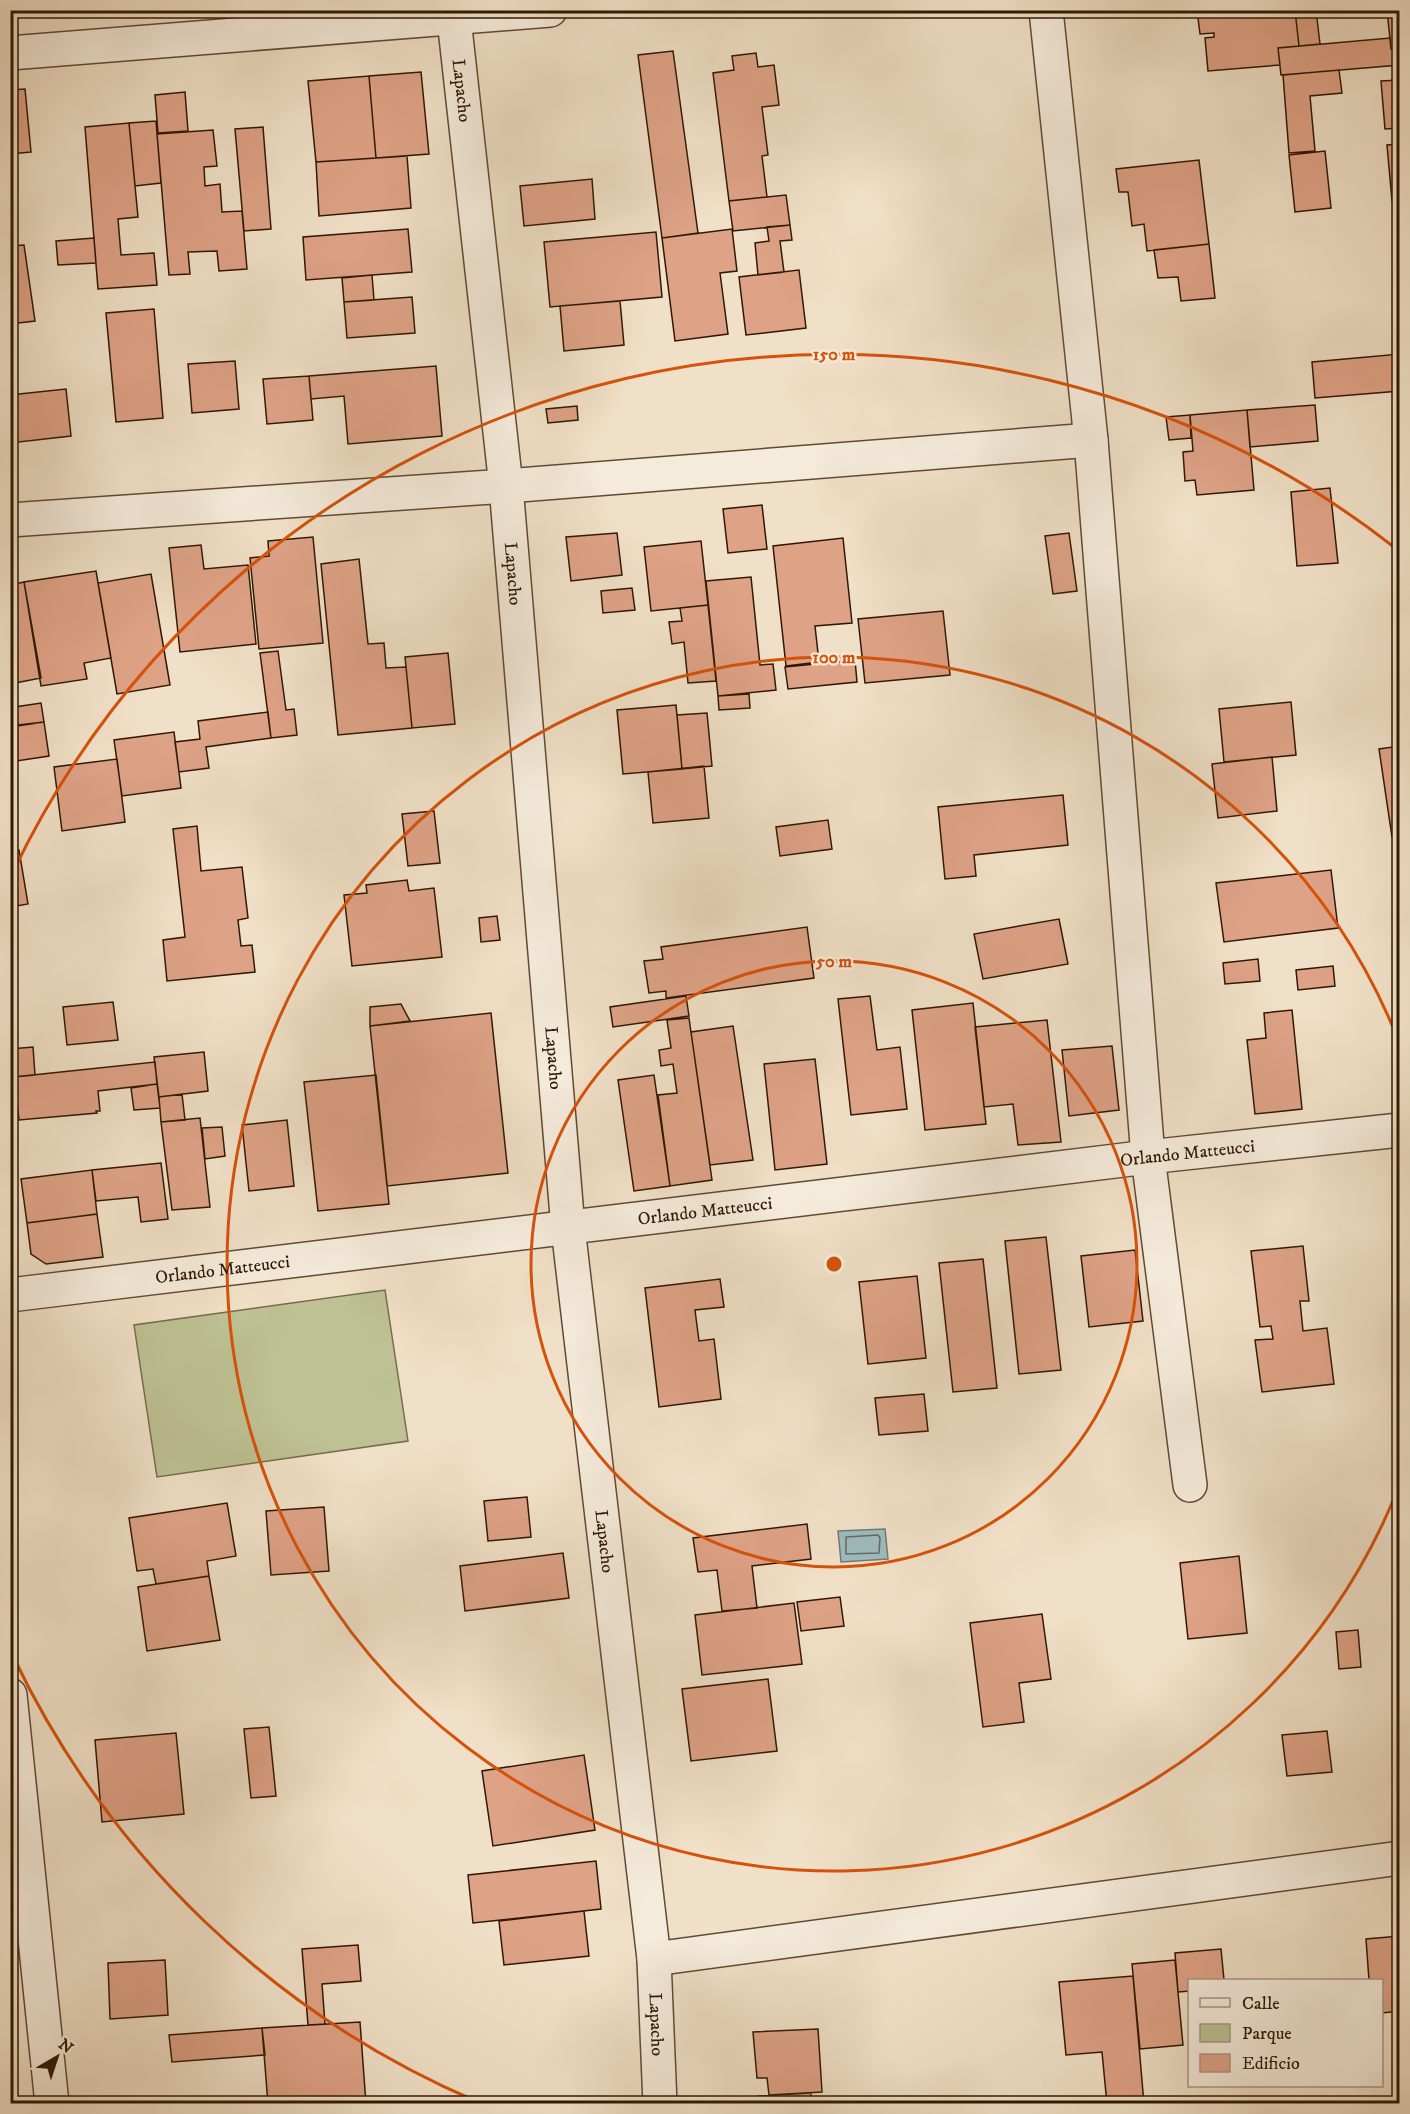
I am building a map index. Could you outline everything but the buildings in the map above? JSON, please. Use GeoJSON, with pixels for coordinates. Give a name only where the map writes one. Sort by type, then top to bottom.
{"type":"FeatureCollection","features":[{"type":"Feature","properties":{"kind":"street"},"geometry":{"type":"LineString","coordinates":[[10,53],[453,14],[550,10]]}},
{"type":"Feature","properties":{"kind":"street"},"geometry":{"type":"LineString","coordinates":[[1046,10],[1091,440],[1148,1158],[1190,1485]]}},
{"type":"Feature","properties":{"kind":"street","name":"Lapacho"},"geometry":{"type":"LineString","coordinates":[[453,14],[506,486],[568,1228],[654,1959],[660,2103]]}},
{"type":"Feature","properties":{"kind":"street"},"geometry":{"type":"LineString","coordinates":[[10,520],[506,486],[1091,440]]}},
{"type":"Feature","properties":{"kind":"street","name":"Orlando Matteucci"},"geometry":{"type":"LineString","coordinates":[[10,1295],[1148,1158],[1400,1130]]}},
{"type":"Feature","properties":{"kind":"street"},"geometry":{"type":"LineString","coordinates":[[10,1695],[52,2103]]}},
{"type":"Feature","properties":{"kind":"street"},"geometry":{"type":"LineString","coordinates":[[654,1959],[1400,1858]]}},
{"type":"Feature","properties":{"kind":"green space"},"geometry":{"type":"Polygon","coordinates":[[[385,1290],[408,1441],[157,1477],[134,1325],[385,1290]]]}},
{"type":"Feature","properties":{"kind":"water"},"geometry":{"type":"Polygon","coordinates":[[[885,1529],[888,1559],[841,1562],[838,1531],[885,1529]]]}}]}
